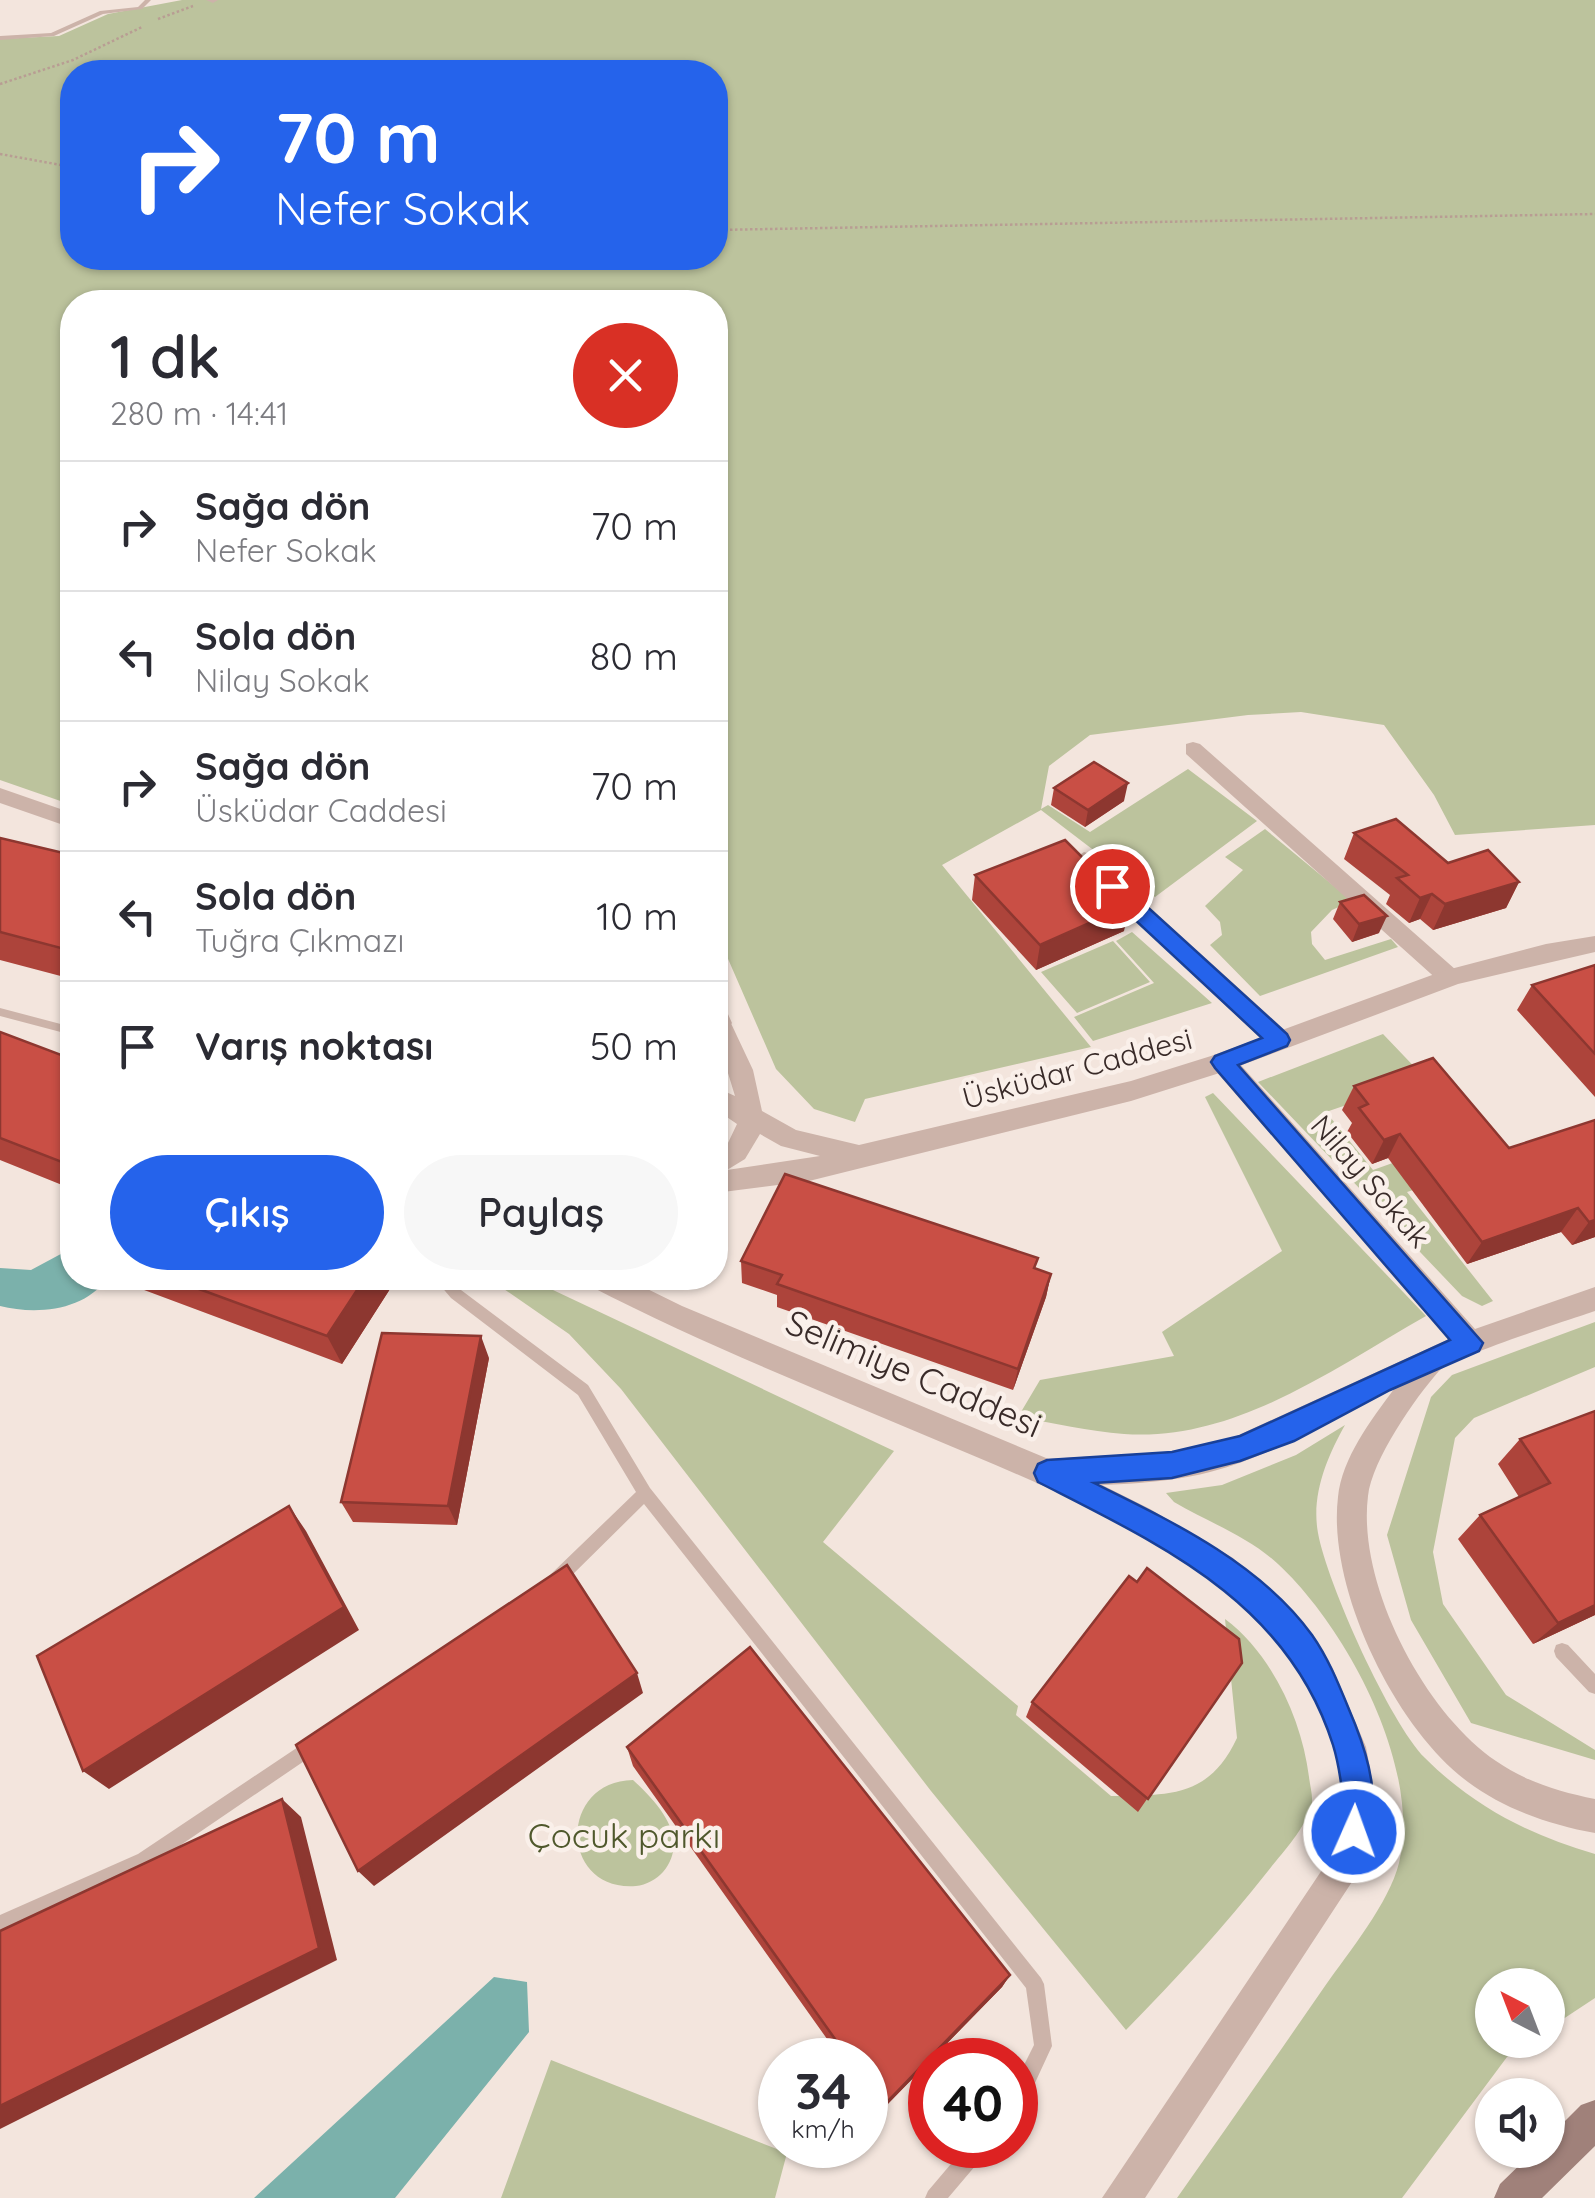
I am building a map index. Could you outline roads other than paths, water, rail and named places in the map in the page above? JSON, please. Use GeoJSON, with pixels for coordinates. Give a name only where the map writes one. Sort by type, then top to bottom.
{"type":"FeatureCollection","features":[{"type":"Feature","properties":{"kind":"main road"},"geometry":{"type":"LineString","coordinates":[[1514,2198],[1595,2120]]}},
{"type":"Feature","properties":{"kind":"street"},"geometry":{"type":"LineString","coordinates":[[1192,749],[1448,976]]}},
{"type":"Feature","properties":{"kind":"street"},"geometry":{"type":"LineString","coordinates":[[0,795],[60,817]]}},
{"type":"Feature","properties":{"kind":"street"},"geometry":{"type":"LineString","coordinates":[[1084,860],[1279,1040]]}},
{"type":"Feature","properties":{"kind":"street","name":"Üsküdar Caddesi"},"geometry":{"type":"LineString","coordinates":[[728,1180],[808,1170],[1054,1112],[1222,1062],[1448,976],[1592,947]]}},
{"type":"Feature","properties":{"kind":"street"},"geometry":{"type":"LineString","coordinates":[[728,1042],[751,1102],[747,1116],[749,1133],[738,1151],[728,1157]]}},
{"type":"Feature","properties":{"kind":"street","name":"Nilay Sokak"},"geometry":{"type":"LineString","coordinates":[[1222,1062],[1470,1343]]}},
{"type":"Feature","properties":{"kind":"street"},"geometry":{"type":"LineString","coordinates":[[728,1105],[803,1144],[859,1155]]}},
{"type":"Feature","properties":{"kind":"street","name":"Selimiye Caddesi"},"geometry":{"type":"LineString","coordinates":[[623,1290],[672,1316],[1047,1473],[1139,1519],[1222,1569],[1273,1614],[1300,1644],[1322,1678],[1349,1747],[1359,1801],[1348,1862],[1122,2198]]}},
{"type":"Feature","properties":{"kind":"street"},"geometry":{"type":"LineString","coordinates":[[1047,1473],[1207,1459],[1284,1432],[1380,1381],[1470,1343],[1595,1299]]}},
{"type":"Feature","properties":{"kind":"street"},"geometry":{"type":"LineString","coordinates":[[1429,1362],[1369,1455],[1353,1491],[1350,1527],[1369,1604],[1429,1717],[1459,1753],[1522,1794],[1595,1816]]}},
{"type":"Feature","properties":{"kind":"lane"},"geometry":{"type":"LineString","coordinates":[[0,38],[52,35],[64,26],[102,12],[140,8],[148,0]]}},
{"type":"Feature","properties":{"kind":"lane"},"geometry":{"type":"LineString","coordinates":[[0,1012],[60,1029]]}},
{"type":"Feature","properties":{"kind":"lane"},"geometry":{"type":"LineString","coordinates":[[452,1290],[583,1390],[645,1493],[1036,1984],[1043,2046],[1038,2056]]}},
{"type":"Feature","properties":{"kind":"lane"},"geometry":{"type":"LineString","coordinates":[[536,1593],[569,1571],[645,1493]]}},
{"type":"Feature","properties":{"kind":"lane"},"geometry":{"type":"LineString","coordinates":[[1562,1651],[1595,1686]]}},
{"type":"Feature","properties":{"kind":"lane"},"geometry":{"type":"LineString","coordinates":[[0,1924],[144,1860],[324,1738]]}},
{"type":"Feature","properties":{"kind":"lane"},"geometry":{"type":"LineString","coordinates":[[935,2198],[960,2168]]}},
{"type":"Feature","properties":{"kind":"water"},"geometry":{"type":"Polygon","coordinates":[[[60,1254],[60,1290],[97,1290],[59,1308],[29,1310],[0,1306],[0,1268],[31,1270],[60,1254]]]}},
{"type":"Feature","properties":{"kind":"water"},"geometry":{"type":"Polygon","coordinates":[[[494,1977],[527,1982],[529,2032],[395,2198],[254,2198],[494,1977]]]}},
{"type":"Feature","properties":{"kind":"park label","name":"Çocuk parkı"},"geometry":{"type":"Point","coordinates":[624,1835]}}]}
